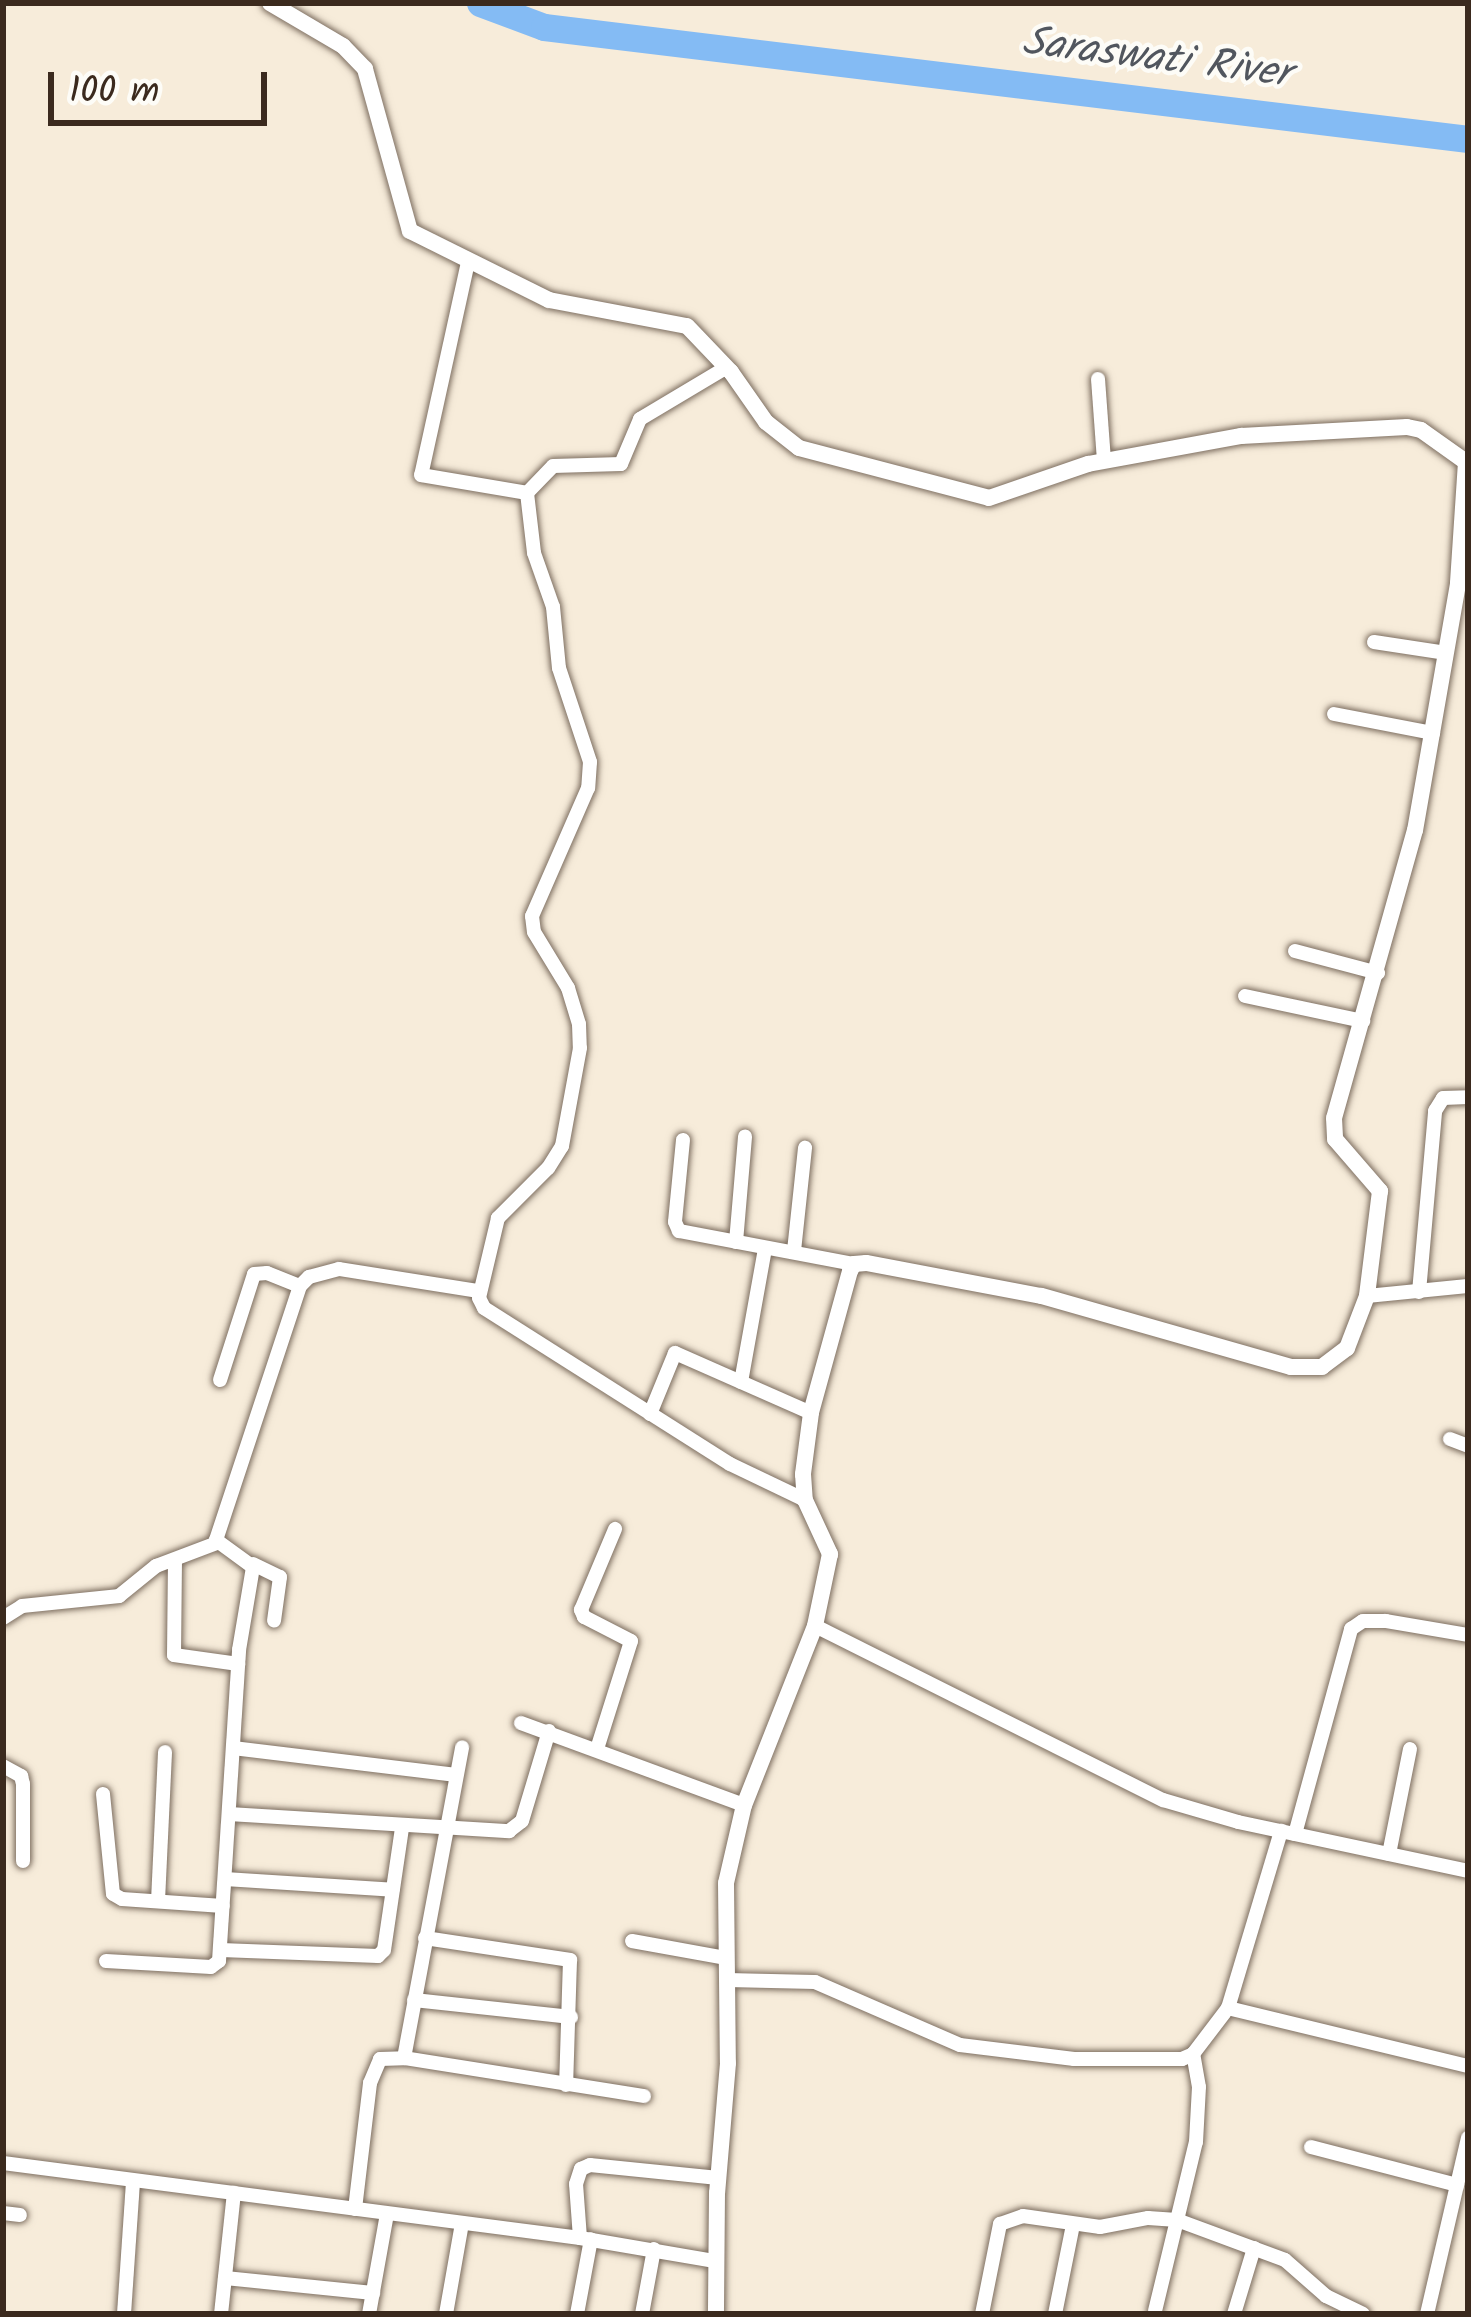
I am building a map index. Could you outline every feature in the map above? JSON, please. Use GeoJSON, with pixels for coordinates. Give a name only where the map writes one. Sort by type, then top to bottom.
{"type":"FeatureCollection","features":[{"type":"Feature","properties":{"kind":"street"},"geometry":{"type":"LineString","coordinates":[[270,3],[356,56],[374,93],[410,231],[549,300],[676,321],[695,332],[766,422],[799,448],[974,497],[1004,496],[1104,460],[1241,436],[1388,427],[1421,430],[1466,462],[1463,585],[1446,652],[1415,830],[1333,1130],[1342,1149],[1376,1180],[1380,1191],[1367,1296],[1346,1348],[1322,1366],[1306,1368],[1103,1310],[676,1227],[683,1140]]}},
{"type":"Feature","properties":{"kind":"street"},"geometry":{"type":"LineString","coordinates":[[469,262],[422,475],[527,493]]}},
{"type":"Feature","properties":{"kind":"street"},"geometry":{"type":"LineString","coordinates":[[727,367],[640,419],[621,464],[553,466],[527,493],[532,545],[553,608],[559,668],[590,762],[588,788],[531,925],[568,988],[580,1048],[562,1146],[498,1218],[478,1292],[484,1308],[650,1414],[730,1463],[805,1500]]}},
{"type":"Feature","properties":{"kind":"street"},"geometry":{"type":"LineString","coordinates":[[1098,380],[1104,460]]}},
{"type":"Feature","properties":{"kind":"street"},"geometry":{"type":"LineString","coordinates":[[1374,642],[1446,652]]}},
{"type":"Feature","properties":{"kind":"street"},"geometry":{"type":"LineString","coordinates":[[1334,714],[1432,733]]}},
{"type":"Feature","properties":{"kind":"street"},"geometry":{"type":"LineString","coordinates":[[1294,951],[1378,973]]}},
{"type":"Feature","properties":{"kind":"street"},"geometry":{"type":"LineString","coordinates":[[1245,996],[1363,1022]]}},
{"type":"Feature","properties":{"kind":"street"},"geometry":{"type":"LineString","coordinates":[[1419,1292],[1435,1111],[1443,1097],[1468,1097]]}},
{"type":"Feature","properties":{"kind":"street"},"geometry":{"type":"LineString","coordinates":[[736,1242],[745,1136]]}},
{"type":"Feature","properties":{"kind":"street"},"geometry":{"type":"LineString","coordinates":[[794,1251],[805,1148]]}},
{"type":"Feature","properties":{"kind":"street"},"geometry":{"type":"LineString","coordinates":[[741,1382],[766,1248]]}},
{"type":"Feature","properties":{"kind":"street"},"geometry":{"type":"LineString","coordinates":[[716,2314],[718,2178],[728,2063],[726,1883],[744,1805],[815,1626],[830,1547],[805,1500],[811,1413],[854,1264]]}},
{"type":"Feature","properties":{"kind":"street"},"geometry":{"type":"LineString","coordinates":[[3,1618],[41,1602],[111,1599],[156,1566],[217,1543],[300,1286],[309,1276],[339,1269],[478,1292]]}},
{"type":"Feature","properties":{"kind":"street"},"geometry":{"type":"LineString","coordinates":[[220,1380],[254,1274],[267,1273],[300,1286]]}},
{"type":"Feature","properties":{"kind":"street"},"geometry":{"type":"LineString","coordinates":[[1367,1296],[1468,1286]]}},
{"type":"Feature","properties":{"kind":"street"},"geometry":{"type":"LineString","coordinates":[[650,1414],[675,1353],[811,1413]]}},
{"type":"Feature","properties":{"kind":"street"},"geometry":{"type":"LineString","coordinates":[[1450,1439],[1468,1446]]}},
{"type":"Feature","properties":{"kind":"street"},"geometry":{"type":"LineString","coordinates":[[597,1749],[631,1641],[584,1617],[581,1610],[615,1529]]}},
{"type":"Feature","properties":{"kind":"street"},"geometry":{"type":"LineString","coordinates":[[217,1543],[280,1577],[274,1621]]}},
{"type":"Feature","properties":{"kind":"street"},"geometry":{"type":"LineString","coordinates":[[176,1560],[174,1655],[238,1664]]}},
{"type":"Feature","properties":{"kind":"street"},"geometry":{"type":"LineString","coordinates":[[106,1961],[217,1966],[238,1664],[253,1564]]}},
{"type":"Feature","properties":{"kind":"street"},"geometry":{"type":"LineString","coordinates":[[727,1980],[814,1982],[960,2045],[1074,2059],[1182,2059],[1193,2054],[1228,2008],[1351,1628],[1363,1621],[1386,1621],[1468,1635]]}},
{"type":"Feature","properties":{"kind":"street"},"geometry":{"type":"LineString","coordinates":[[815,1626],[1163,1800],[1468,1870]]}},
{"type":"Feature","properties":{"kind":"street"},"geometry":{"type":"LineString","coordinates":[[521,1723],[744,1805]]}},
{"type":"Feature","properties":{"kind":"street"},"geometry":{"type":"LineString","coordinates":[[229,1814],[499,1833],[517,1827],[549,1731]]}},
{"type":"Feature","properties":{"kind":"street"},"geometry":{"type":"LineString","coordinates":[[404,2057],[463,1747]]}},
{"type":"Feature","properties":{"kind":"street"},"geometry":{"type":"LineString","coordinates":[[233,1748],[456,1775]]}},
{"type":"Feature","properties":{"kind":"street"},"geometry":{"type":"LineString","coordinates":[[1389,1854],[1410,1749]]}},
{"type":"Feature","properties":{"kind":"street"},"geometry":{"type":"LineString","coordinates":[[158,1901],[165,1752]]}},
{"type":"Feature","properties":{"kind":"street"},"geometry":{"type":"LineString","coordinates":[[3,1766],[21,1776],[23,1784],[22,1861]]}},
{"type":"Feature","properties":{"kind":"street"},"geometry":{"type":"LineString","coordinates":[[103,1794],[113,1894],[223,1906]]}},
{"type":"Feature","properties":{"kind":"street"},"geometry":{"type":"LineString","coordinates":[[221,1950],[378,1956],[384,1950],[402,1828]]}},
{"type":"Feature","properties":{"kind":"street"},"geometry":{"type":"LineString","coordinates":[[225,1879],[393,1890]]}},
{"type":"Feature","properties":{"kind":"street"},"geometry":{"type":"LineString","coordinates":[[425,1938],[570,1960],[566,2085]]}},
{"type":"Feature","properties":{"kind":"street"},"geometry":{"type":"LineString","coordinates":[[632,1941],[726,1958]]}},
{"type":"Feature","properties":{"kind":"street"},"geometry":{"type":"LineString","coordinates":[[414,2000],[571,2017]]}},
{"type":"Feature","properties":{"kind":"street"},"geometry":{"type":"LineString","coordinates":[[1228,2008],[1468,2066]]}},
{"type":"Feature","properties":{"kind":"street"},"geometry":{"type":"LineString","coordinates":[[1155,2312],[1196,2141],[1199,2087],[1193,2054]]}},
{"type":"Feature","properties":{"kind":"street"},"geometry":{"type":"LineString","coordinates":[[355,2209],[375,2064],[404,2057],[644,2096]]}},
{"type":"Feature","properties":{"kind":"street"},"geometry":{"type":"LineString","coordinates":[[1427,2314],[1468,2138]]}},
{"type":"Feature","properties":{"kind":"street"},"geometry":{"type":"LineString","coordinates":[[1311,2147],[1456,2185]]}},
{"type":"Feature","properties":{"kind":"street"},"geometry":{"type":"LineString","coordinates":[[3,2163],[585,2238],[715,2261]]}},
{"type":"Feature","properties":{"kind":"street"},"geometry":{"type":"LineString","coordinates":[[577,2314],[585,2238],[576,2184],[581,2169],[604,2164],[718,2178]]}},
{"type":"Feature","properties":{"kind":"street"},"geometry":{"type":"LineString","coordinates":[[124,2314],[133,2183]]}},
{"type":"Feature","properties":{"kind":"street"},"geometry":{"type":"LineString","coordinates":[[221,2314],[234,2193]]}},
{"type":"Feature","properties":{"kind":"street"},"geometry":{"type":"LineString","coordinates":[[3,2213],[20,2215]]}},
{"type":"Feature","properties":{"kind":"street"},"geometry":{"type":"LineString","coordinates":[[369,2314],[386,2214]]}},
{"type":"Feature","properties":{"kind":"street"},"geometry":{"type":"LineString","coordinates":[[982,2314],[1000,2224],[1022,2216],[1073,2225],[1177,2220],[1285,2260],[1326,2296],[1363,2314]]}},
{"type":"Feature","properties":{"kind":"street"},"geometry":{"type":"LineString","coordinates":[[446,2314],[462,2223]]}},
{"type":"Feature","properties":{"kind":"street"},"geometry":{"type":"LineString","coordinates":[[1055,2314],[1073,2225]]}},
{"type":"Feature","properties":{"kind":"street"},"geometry":{"type":"LineString","coordinates":[[1234,2314],[1254,2248]]}},
{"type":"Feature","properties":{"kind":"street"},"geometry":{"type":"LineString","coordinates":[[642,2314],[654,2249]]}},
{"type":"Feature","properties":{"kind":"street"},"geometry":{"type":"LineString","coordinates":[[225,2278],[373,2293]]}},
{"type":"Feature","properties":{"kind":"waterway","name":"Saraswati River"},"geometry":{"type":"LineString","coordinates":[[480,3],[544,27],[1468,139]]}}]}
